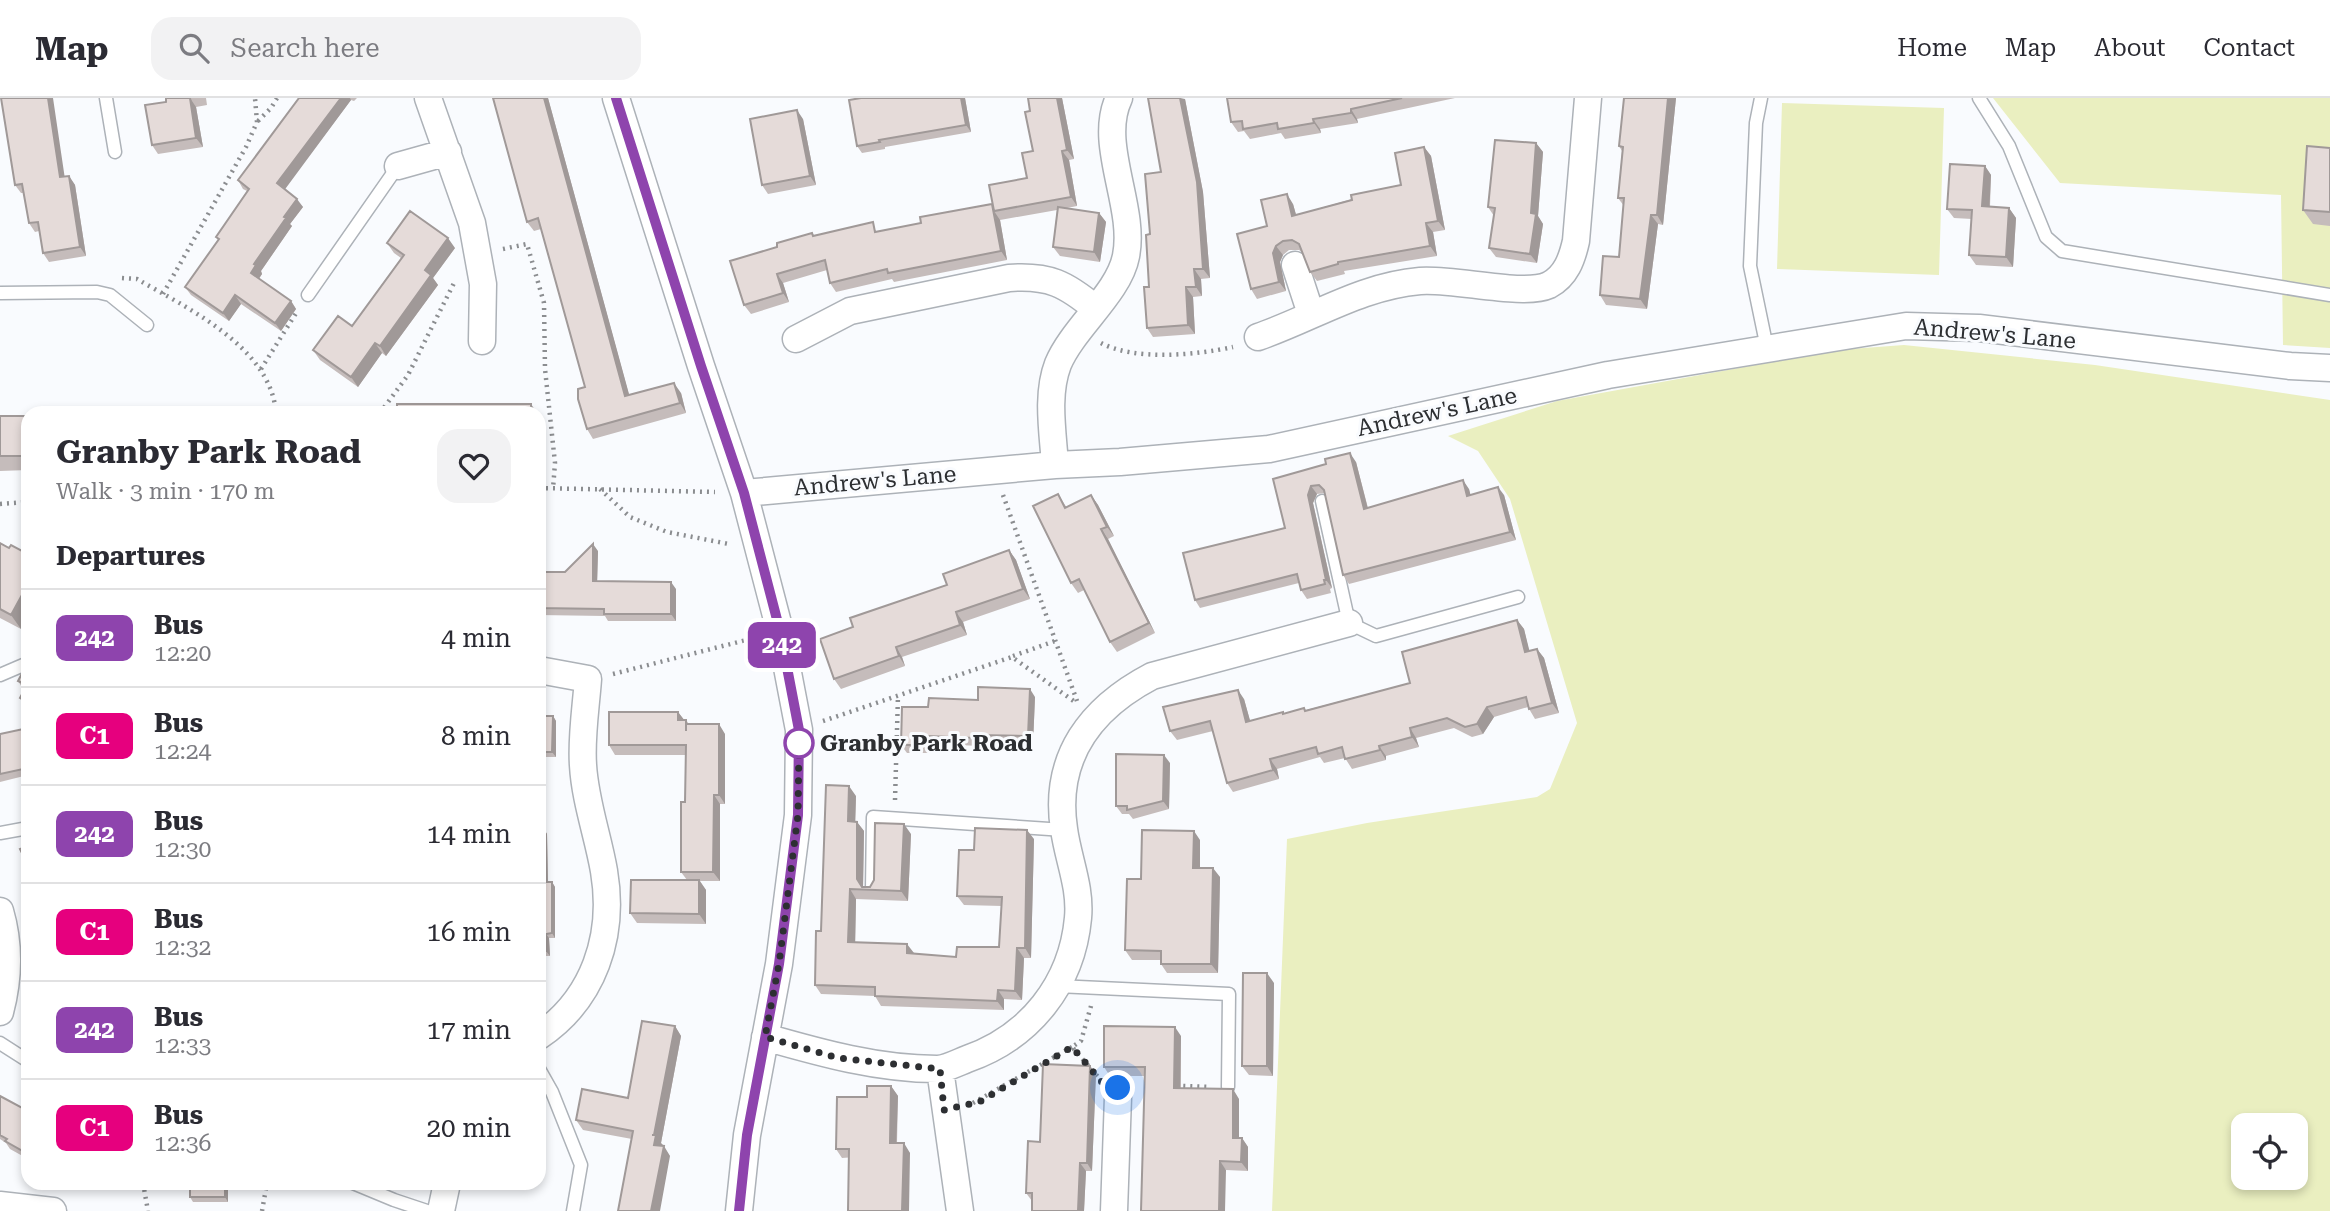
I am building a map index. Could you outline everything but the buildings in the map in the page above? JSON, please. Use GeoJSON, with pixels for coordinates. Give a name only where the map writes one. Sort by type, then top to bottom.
{"type":"FeatureCollection","features":[{"type":"Feature","properties":{"kind":"street"},"geometry":{"type":"LineString","coordinates":[[428,98],[472,223],[484,305],[482,341]]}},
{"type":"Feature","properties":{"kind":"street"},"geometry":{"type":"LineString","coordinates":[[616,98],[744,493],[780,631],[799,730],[798,815],[779,964],[747,1135],[739,1211]]}},
{"type":"Feature","properties":{"kind":"street"},"geometry":{"type":"LineString","coordinates":[[1055,465],[1052,410],[1053,386],[1059,364],[1079,330],[1119,275],[1126,258],[1128,220],[1112,122],[1119,98]]}},
{"type":"Feature","properties":{"kind":"street"},"geometry":{"type":"LineString","coordinates":[[1258,337],[1366,292],[1421,281],[1452,281],[1523,289],[1551,284],[1563,274],[1572,259],[1576,241],[1588,98]]}},
{"type":"Feature","properties":{"kind":"street"},"geometry":{"type":"LineString","coordinates":[[398,166],[448,152]]}},
{"type":"Feature","properties":{"kind":"street"},"geometry":{"type":"LineString","coordinates":[[1295,265],[1311,314]]}},
{"type":"Feature","properties":{"kind":"street"},"geometry":{"type":"LineString","coordinates":[[796,339],[850,311],[1009,278],[1026,277],[1057,282],[1072,289],[1096,309]]}},
{"type":"Feature","properties":{"kind":"street","name":"Andrew's Lane"},"geometry":{"type":"LineString","coordinates":[[744,493],[1269,449],[1608,374],[1906,326],[1979,328],[2290,366],[2330,368]]}},
{"type":"Feature","properties":{"kind":"street"},"geometry":{"type":"LineString","coordinates":[[765,1037],[838,1058],[940,1069],[987,1052],[1019,1031],[1057,986],[1073,953],[1078,915],[1077,882],[1064,830],[1061,795],[1069,760],[1086,728],[1130,688],[1162,673],[1349,623]]}},
{"type":"Feature","properties":{"kind":"street"},"geometry":{"type":"LineString","coordinates":[[546,671],[588,679],[583,765],[591,818],[604,871],[607,903],[605,938],[595,969],[578,1001],[546,1031]]}},
{"type":"Feature","properties":{"kind":"street"},"geometry":{"type":"LineString","coordinates":[[0,911],[8,943],[8,965],[0,1012]]}},
{"type":"Feature","properties":{"kind":"street"},"geometry":{"type":"LineString","coordinates":[[940,1069],[960,1211]]}},
{"type":"Feature","properties":{"kind":"street"},"geometry":{"type":"LineString","coordinates":[[1113,1092],[1114,1211]]}},
{"type":"Feature","properties":{"kind":"street"},"geometry":{"type":"LineString","coordinates":[[440,1211],[445,1190]]}},
{"type":"Feature","properties":{"kind":"street"},"geometry":{"type":"LineString","coordinates":[[0,1205],[53,1211]]}},
{"type":"Feature","properties":{"kind":"lane"},"geometry":{"type":"LineString","coordinates":[[106,98],[115,152]]}},
{"type":"Feature","properties":{"kind":"lane"},"geometry":{"type":"LineString","coordinates":[[1761,98],[1756,123],[1750,266],[1767,348]]}},
{"type":"Feature","properties":{"kind":"lane"},"geometry":{"type":"LineString","coordinates":[[1979,98],[2009,146],[2046,237],[2062,251],[2330,295]]}},
{"type":"Feature","properties":{"kind":"lane"},"geometry":{"type":"LineString","coordinates":[[308,295],[398,166]]}},
{"type":"Feature","properties":{"kind":"lane"},"geometry":{"type":"LineString","coordinates":[[0,293],[97,292],[110,295],[147,325]]}},
{"type":"Feature","properties":{"kind":"lane"},"geometry":{"type":"LineString","coordinates":[[1322,501],[1349,623],[1376,636],[1518,597]]}},
{"type":"Feature","properties":{"kind":"lane"},"geometry":{"type":"LineString","coordinates":[[0,675],[21,666]]}},
{"type":"Feature","properties":{"kind":"lane"},"geometry":{"type":"LineString","coordinates":[[872,889],[873,817],[1064,830]]}},
{"type":"Feature","properties":{"kind":"lane"},"geometry":{"type":"LineString","coordinates":[[0,834],[21,830]]}},
{"type":"Feature","properties":{"kind":"lane"},"geometry":{"type":"LineString","coordinates":[[1057,986],[1229,994],[1228,1087]]}},
{"type":"Feature","properties":{"kind":"lane"},"geometry":{"type":"LineString","coordinates":[[0,1043],[21,1056]]}},
{"type":"Feature","properties":{"kind":"lane"},"geometry":{"type":"LineString","coordinates":[[546,1081],[581,1165],[573,1211]]}},
{"type":"Feature","properties":{"kind":"lane"},"geometry":{"type":"LineString","coordinates":[[370,1190],[427,1211]]}},
{"type":"Feature","properties":{"kind":"path"},"geometry":{"type":"LineString","coordinates":[[256,98],[257,122]]}},
{"type":"Feature","properties":{"kind":"path"},"geometry":{"type":"LineString","coordinates":[[163,294],[246,147],[257,122],[277,98]]}},
{"type":"Feature","properties":{"kind":"path"},"geometry":{"type":"LineString","coordinates":[[385,406],[408,374],[463,267],[478,253],[527,244],[544,303],[545,369],[555,463],[553,488]]}},
{"type":"Feature","properties":{"kind":"path"},"geometry":{"type":"LineString","coordinates":[[261,369],[308,295]]}},
{"type":"Feature","properties":{"kind":"path"},"geometry":{"type":"LineString","coordinates":[[1079,330],[1105,345],[1153,355],[1220,350],[1250,343],[1258,337]]}},
{"type":"Feature","properties":{"kind":"path"},"geometry":{"type":"LineString","coordinates":[[994,470],[1078,704],[1012,657]]}},
{"type":"Feature","properties":{"kind":"path"},"geometry":{"type":"LineString","coordinates":[[546,488],[744,493]]}},
{"type":"Feature","properties":{"kind":"path"},"geometry":{"type":"LineString","coordinates":[[600,489],[630,517],[667,532],[734,545]]}},
{"type":"Feature","properties":{"kind":"path"},"geometry":{"type":"LineString","coordinates":[[0,504],[21,502]]}},
{"type":"Feature","properties":{"kind":"path"},"geometry":{"type":"LineString","coordinates":[[588,679],[780,631]]}},
{"type":"Feature","properties":{"kind":"path"},"geometry":{"type":"LineString","coordinates":[[799,730],[1055,641]]}},
{"type":"Feature","properties":{"kind":"path"},"geometry":{"type":"LineString","coordinates":[[895,819],[898,695]]}},
{"type":"Feature","properties":{"kind":"path"},"geometry":{"type":"LineString","coordinates":[[944,1110],[979,1102],[1081,1041],[1095,988]]}},
{"type":"Feature","properties":{"kind":"path"},"geometry":{"type":"LineString","coordinates":[[1072,1047],[1113,1092]]}},
{"type":"Feature","properties":{"kind":"path"},"geometry":{"type":"LineString","coordinates":[[1175,1090],[1183,1086],[1228,1087]]}},
{"type":"Feature","properties":{"kind":"path"},"geometry":{"type":"LineString","coordinates":[[144,1190],[148,1211]]}},
{"type":"Feature","properties":{"kind":"path"},"geometry":{"type":"LineString","coordinates":[[262,1211],[266,1190]]}},
{"type":"Feature","properties":{"kind":"green space"},"geometry":{"type":"Polygon","coordinates":[[[1993,98],[2330,98],[2330,348],[2283,345],[2281,195],[2060,183],[1993,98]]]}},
{"type":"Feature","properties":{"kind":"green space"},"geometry":{"type":"Polygon","coordinates":[[[1782,103],[1944,108],[1939,275],[1777,269],[1782,103]]]}},
{"type":"Feature","properties":{"kind":"green space"},"geometry":{"type":"Polygon","coordinates":[[[1904,345],[2095,365],[2330,400],[2330,1211],[1272,1211],[1287,839],[1367,823],[1537,797],[1550,789],[1577,723],[1510,499],[1478,451],[1448,436],[1557,401],[1837,350],[1904,345]]]}},
{"type":"Feature","properties":{"kind":"bus line","name":"242"},"geometry":{"type":"LineString","coordinates":[[616,98],[744,493],[780,631],[799,730],[798,815],[779,964],[747,1135],[739,1211]]}},
{"type":"Feature","properties":{"kind":"place","name":"Granby Park Road"},"geometry":{"type":"Point","coordinates":[799,743]}},
{"type":"Feature","properties":{"kind":"route"},"geometry":{"type":"LineString","coordinates":[[799,743],[798,815],[779,964],[765,1037],[838,1058],[940,1069],[944,1110],[979,1102],[1072,1047],[1107,1088],[1118,1088]]}}]}
